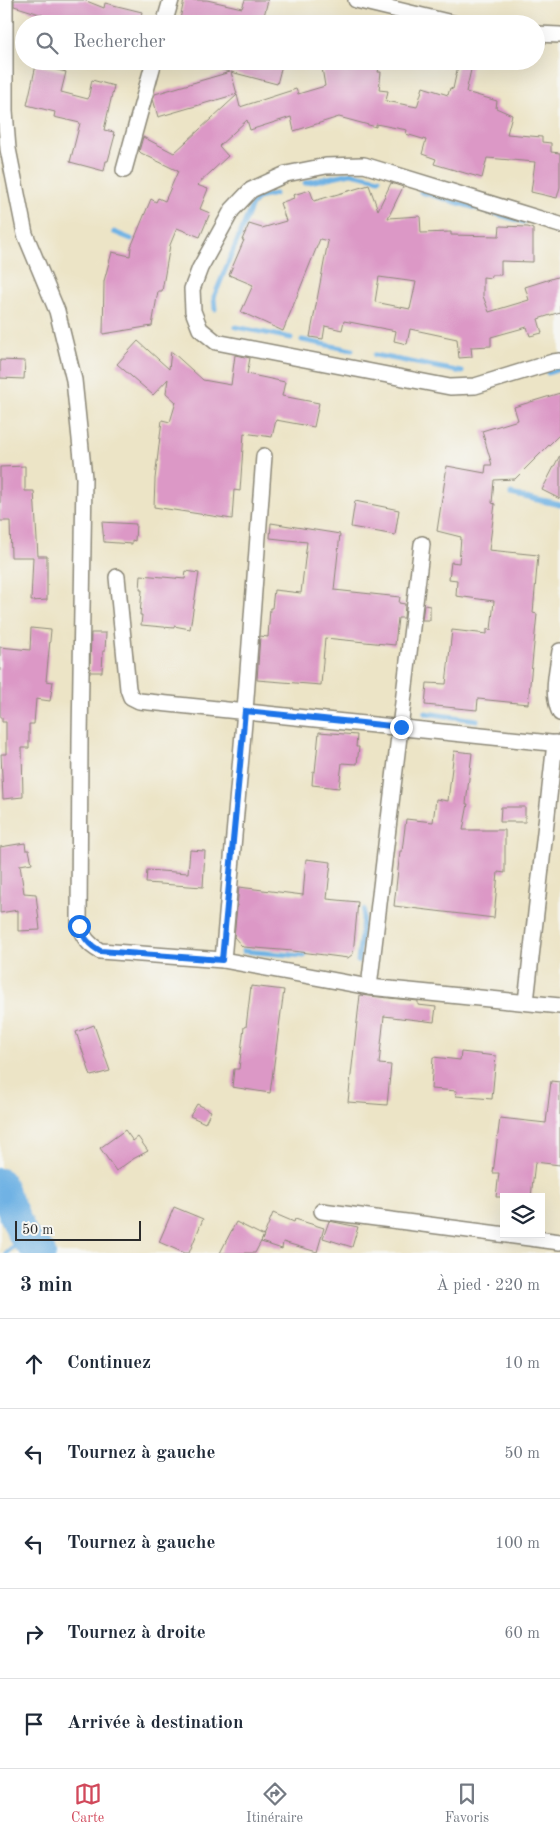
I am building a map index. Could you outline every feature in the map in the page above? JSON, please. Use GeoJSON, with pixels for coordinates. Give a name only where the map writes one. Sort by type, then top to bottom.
{"type":"FeatureCollection","features":[{"type":"Feature","properties":{"kind":"street"},"geometry":{"type":"LineString","coordinates":[[5,0],[5,111],[8,149],[26,234],[57,311],[74,380],[84,478],[79,926],[84,937],[90,946],[100,951],[222,960],[369,987],[560,1006]]}},
{"type":"Feature","properties":{"kind":"street"},"geometry":{"type":"LineString","coordinates":[[167,15],[171,0]]}},
{"type":"Feature","properties":{"kind":"street"},"geometry":{"type":"LineString","coordinates":[[356,0],[418,15]]}},
{"type":"Feature","properties":{"kind":"street"},"geometry":{"type":"LineString","coordinates":[[545,34],[560,35]]}},
{"type":"Feature","properties":{"kind":"street"},"geometry":{"type":"LineString","coordinates":[[124,170],[152,70]]}},
{"type":"Feature","properties":{"kind":"street"},"geometry":{"type":"LineString","coordinates":[[560,224],[364,165],[326,166],[286,174],[251,190],[232,210],[200,268],[192,289],[192,311],[200,330],[216,342],[450,387],[475,386],[560,361]]}},
{"type":"Feature","properties":{"kind":"street"},"geometry":{"type":"LineString","coordinates":[[222,960],[245,711],[264,456]]}},
{"type":"Feature","properties":{"kind":"street"},"geometry":{"type":"LineString","coordinates":[[369,987],[422,544]]}},
{"type":"Feature","properties":{"kind":"street"},"geometry":{"type":"LineString","coordinates":[[117,577],[128,689],[131,697],[139,701],[558,744],[526,1002]]}},
{"type":"Feature","properties":{"kind":"street"},"geometry":{"type":"LineString","coordinates":[[560,651],[554,686],[555,700],[560,713]]}},
{"type":"Feature","properties":{"kind":"street"},"geometry":{"type":"LineString","coordinates":[[322,1211],[560,1242]]}},
{"type":"Feature","properties":{"kind":"building"},"geometry":{"type":"Polygon","coordinates":[[[14,0],[84,0],[104,8],[105,3],[142,12],[141,15],[43,15],[14,6],[14,0]]]}},
{"type":"Feature","properties":{"kind":"building"},"geometry":{"type":"Polygon","coordinates":[[[184,0],[207,0],[242,8],[245,0],[268,0],[264,15],[181,15],[184,0]]]}},
{"type":"Feature","properties":{"kind":"building"},"geometry":{"type":"Polygon","coordinates":[[[35,70],[66,72],[61,92],[88,99],[92,80],[114,86],[104,130],[114,132],[113,135],[115,135],[104,171],[70,162],[80,123],[54,117],[55,112],[27,105],[35,70]]]}},
{"type":"Feature","properties":{"kind":"building"},"geometry":{"type":"Polygon","coordinates":[[[222,70],[281,70],[277,84],[231,72],[237,94],[158,117],[153,99],[155,94],[230,72],[222,70]]]}},
{"type":"Feature","properties":{"kind":"building"},"geometry":{"type":"Polygon","coordinates":[[[322,70],[378,70],[378,72],[381,72],[379,90],[388,91],[386,101],[417,107],[423,87],[448,95],[450,88],[453,89],[457,70],[471,70],[466,92],[497,101],[496,108],[512,115],[507,134],[542,137],[542,142],[551,143],[551,152],[560,153],[560,187],[557,198],[531,192],[535,162],[487,158],[482,178],[434,164],[436,159],[422,154],[426,140],[406,134],[407,130],[376,124],[376,127],[339,117],[294,131],[291,117],[250,130],[247,120],[219,146],[228,156],[197,185],[208,189],[200,209],[210,213],[200,237],[177,228],[170,245],[162,291],[158,291],[152,326],[103,334],[104,281],[112,252],[130,256],[131,247],[151,199],[156,202],[158,198],[165,201],[178,171],[141,153],[139,151],[143,137],[174,153],[237,95],[240,107],[296,89],[298,94],[325,86],[322,70]]]}},
{"type":"Feature","properties":{"kind":"building"},"geometry":{"type":"Polygon","coordinates":[[[391,183],[403,187],[388,218],[420,216],[421,233],[451,232],[451,235],[499,236],[500,226],[528,227],[533,229],[533,262],[501,261],[501,275],[491,275],[491,278],[483,277],[483,296],[489,312],[529,300],[525,287],[560,276],[560,312],[538,319],[542,333],[530,336],[527,327],[491,337],[491,346],[471,347],[472,357],[459,358],[457,339],[410,329],[407,344],[394,341],[396,331],[344,321],[342,330],[325,326],[323,339],[310,337],[328,241],[320,239],[283,331],[241,312],[253,285],[229,275],[249,224],[262,228],[286,221],[280,203],[294,198],[293,195],[310,190],[314,201],[369,185],[378,210],[391,183]],[[379,277],[375,302],[410,309],[416,282],[379,277]]]}},
{"type":"Feature","properties":{"kind":"building"},"geometry":{"type":"Polygon","coordinates":[[[138,341],[169,369],[171,351],[203,380],[231,385],[235,355],[250,358],[247,374],[285,382],[282,396],[319,403],[314,427],[276,420],[272,437],[244,433],[240,491],[234,490],[232,519],[154,507],[155,479],[162,420],[170,422],[176,402],[166,393],[168,379],[153,395],[117,364],[138,341]]]}},
{"type":"Feature","properties":{"kind":"building"},"geometry":{"type":"Polygon","coordinates":[[[0,360],[25,361],[24,379],[0,378],[0,360]]]}},
{"type":"Feature","properties":{"kind":"building"},"geometry":{"type":"Polygon","coordinates":[[[560,393],[560,434],[515,479],[494,480],[492,503],[495,504],[489,550],[538,555],[533,613],[537,614],[528,704],[478,699],[477,710],[425,705],[427,683],[446,684],[452,630],[487,634],[487,629],[491,630],[494,601],[456,596],[457,580],[449,579],[451,562],[459,563],[461,537],[437,531],[447,466],[485,473],[486,465],[492,465],[482,431],[518,420],[514,407],[560,393]]]}},
{"type":"Feature","properties":{"kind":"building"},"geometry":{"type":"Polygon","coordinates":[[[560,455],[560,499],[542,490],[560,455]]]}},
{"type":"Feature","properties":{"kind":"building"},"geometry":{"type":"Polygon","coordinates":[[[25,466],[25,491],[34,491],[38,556],[47,556],[47,600],[31,601],[33,557],[11,557],[10,521],[0,521],[0,467],[25,466]]]}},
{"type":"Feature","properties":{"kind":"building"},"geometry":{"type":"Polygon","coordinates":[[[355,501],[399,510],[395,535],[351,527],[355,501]]]}},
{"type":"Feature","properties":{"kind":"building"},"geometry":{"type":"Polygon","coordinates":[[[102,522],[136,524],[135,541],[132,540],[132,544],[104,542],[102,522]]]}},
{"type":"Feature","properties":{"kind":"building"},"geometry":{"type":"Polygon","coordinates":[[[271,523],[340,534],[334,590],[400,597],[399,603],[405,604],[404,618],[398,618],[395,645],[325,638],[321,685],[257,680],[260,636],[268,637],[270,608],[272,608],[274,590],[301,593],[307,542],[270,538],[271,523]]]}},
{"type":"Feature","properties":{"kind":"building"},"geometry":{"type":"Polygon","coordinates":[[[186,571],[199,573],[190,629],[174,626],[174,628],[141,625],[141,575],[185,579],[186,571]]]}},
{"type":"Feature","properties":{"kind":"building"},"geometry":{"type":"Polygon","coordinates":[[[424,605],[430,606],[430,620],[422,620],[424,605]]]}},
{"type":"Feature","properties":{"kind":"building"},"geometry":{"type":"Polygon","coordinates":[[[31,628],[51,630],[46,681],[53,682],[50,701],[36,699],[34,724],[29,724],[29,748],[22,748],[23,797],[3,799],[1,754],[6,754],[6,722],[2,722],[2,718],[0,718],[0,647],[30,650],[31,628]]]}},
{"type":"Feature","properties":{"kind":"building"},"geometry":{"type":"Polygon","coordinates":[[[91,633],[106,633],[102,672],[90,672],[91,633]]]}},
{"type":"Feature","properties":{"kind":"building"},"geometry":{"type":"Polygon","coordinates":[[[319,732],[357,735],[356,747],[359,747],[357,764],[342,763],[339,788],[312,785],[319,732]]]}},
{"type":"Feature","properties":{"kind":"building"},"geometry":{"type":"Polygon","coordinates":[[[454,751],[472,753],[466,804],[468,804],[463,830],[505,830],[505,873],[498,872],[494,918],[394,906],[400,851],[402,851],[406,819],[433,822],[436,799],[448,801],[454,751]]]}},
{"type":"Feature","properties":{"kind":"building"},"geometry":{"type":"Polygon","coordinates":[[[501,807],[525,807],[525,822],[500,822],[501,807]]]}},
{"type":"Feature","properties":{"kind":"building"},"geometry":{"type":"Polygon","coordinates":[[[25,843],[32,863],[20,865],[24,893],[36,894],[40,930],[18,931],[18,910],[0,913],[0,847],[25,843]]]}},
{"type":"Feature","properties":{"kind":"building"},"geometry":{"type":"Polygon","coordinates":[[[190,850],[205,851],[203,887],[146,883],[147,870],[188,873],[190,850]]]}},
{"type":"Feature","properties":{"kind":"building"},"geometry":{"type":"Polygon","coordinates":[[[306,859],[331,862],[327,899],[358,902],[353,954],[348,958],[243,947],[234,937],[239,887],[303,895],[306,859]]]}},
{"type":"Feature","properties":{"kind":"building"},"geometry":{"type":"Polygon","coordinates":[[[251,986],[284,990],[270,1093],[232,1087],[234,1069],[239,1069],[251,986]]]}},
{"type":"Feature","properties":{"kind":"building"},"geometry":{"type":"Polygon","coordinates":[[[360,995],[418,1001],[418,1005],[436,1007],[434,1022],[384,1016],[379,1064],[391,1065],[387,1105],[348,1102],[360,995]]]}},
{"type":"Feature","properties":{"kind":"building"},"geometry":{"type":"Polygon","coordinates":[[[94,1025],[110,1071],[91,1076],[76,1032],[94,1025]]]}},
{"type":"Feature","properties":{"kind":"building"},"geometry":{"type":"Polygon","coordinates":[[[461,1052],[496,1056],[492,1099],[456,1096],[457,1091],[431,1089],[433,1057],[460,1060],[461,1052]]]}},
{"type":"Feature","properties":{"kind":"building"},"geometry":{"type":"Polygon","coordinates":[[[551,1081],[560,1082],[560,1165],[535,1162],[531,1193],[500,1193],[500,1197],[496,1197],[499,1173],[493,1173],[500,1118],[546,1123],[551,1081]]]}},
{"type":"Feature","properties":{"kind":"building"},"geometry":{"type":"Polygon","coordinates":[[[197,1104],[211,1111],[205,1123],[190,1116],[197,1104]]]}},
{"type":"Feature","properties":{"kind":"building"},"geometry":{"type":"Polygon","coordinates":[[[125,1130],[133,1141],[138,1137],[148,1151],[116,1171],[100,1148],[125,1130]]]}},
{"type":"Feature","properties":{"kind":"building"},"geometry":{"type":"Polygon","coordinates":[[[174,1207],[203,1219],[189,1253],[184,1253],[159,1242],[174,1207]]]}},
{"type":"Feature","properties":{"kind":"building"},"geometry":{"type":"Polygon","coordinates":[[[273,1213],[294,1222],[295,1219],[324,1228],[317,1252],[283,1242],[282,1249],[261,1242],[273,1213]]]}},
{"type":"Feature","properties":{"kind":"building"},"geometry":{"type":"Polygon","coordinates":[[[329,1221],[358,1227],[352,1247],[323,1238],[329,1221]]]}},
{"type":"Feature","properties":{"kind":"building"},"geometry":{"type":"Polygon","coordinates":[[[236,1222],[264,1236],[255,1253],[220,1253],[236,1222]]]}},
{"type":"Feature","properties":{"kind":"waterway"},"geometry":{"type":"LineString","coordinates":[[305,183],[351,173],[379,179]]}},
{"type":"Feature","properties":{"kind":"waterway"},"geometry":{"type":"LineString","coordinates":[[421,192],[524,222]]}},
{"type":"Feature","properties":{"kind":"waterway"},"geometry":{"type":"LineString","coordinates":[[215,309],[214,297],[252,205],[258,198],[275,194]]}},
{"type":"Feature","properties":{"kind":"waterway"},"geometry":{"type":"LineString","coordinates":[[114,232],[131,239]]}},
{"type":"Feature","properties":{"kind":"waterway"},"geometry":{"type":"LineString","coordinates":[[236,327],[291,338]]}},
{"type":"Feature","properties":{"kind":"waterway"},"geometry":{"type":"LineString","coordinates":[[302,340],[352,350]]}},
{"type":"Feature","properties":{"kind":"waterway"},"geometry":{"type":"LineString","coordinates":[[375,355],[462,372]]}},
{"type":"Feature","properties":{"kind":"waterway"},"geometry":{"type":"LineString","coordinates":[[548,373],[560,369]]}},
{"type":"Feature","properties":{"kind":"waterway"},"geometry":{"type":"LineString","coordinates":[[511,494],[560,505]]}},
{"type":"Feature","properties":{"kind":"waterway"},"geometry":{"type":"LineString","coordinates":[[425,713],[477,720]]}},
{"type":"Feature","properties":{"kind":"waterway"},"geometry":{"type":"LineString","coordinates":[[358,961],[364,910]]}},
{"type":"Feature","properties":{"kind":"waterway"},"geometry":{"type":"LineString","coordinates":[[243,951],[304,956]]}},
{"type":"Feature","properties":{"kind":"waterway"},"geometry":{"type":"LineString","coordinates":[[0,1183],[24,1237],[41,1253]]}},
{"type":"Feature","properties":{"kind":"waterway"},"geometry":{"type":"LineString","coordinates":[[6,1253],[24,1237]]}},
{"type":"Feature","properties":{"kind":"route"},"geometry":{"type":"LineString","coordinates":[[79,926],[90,946],[100,951],[222,960],[245,711],[401,727]]}}]}
